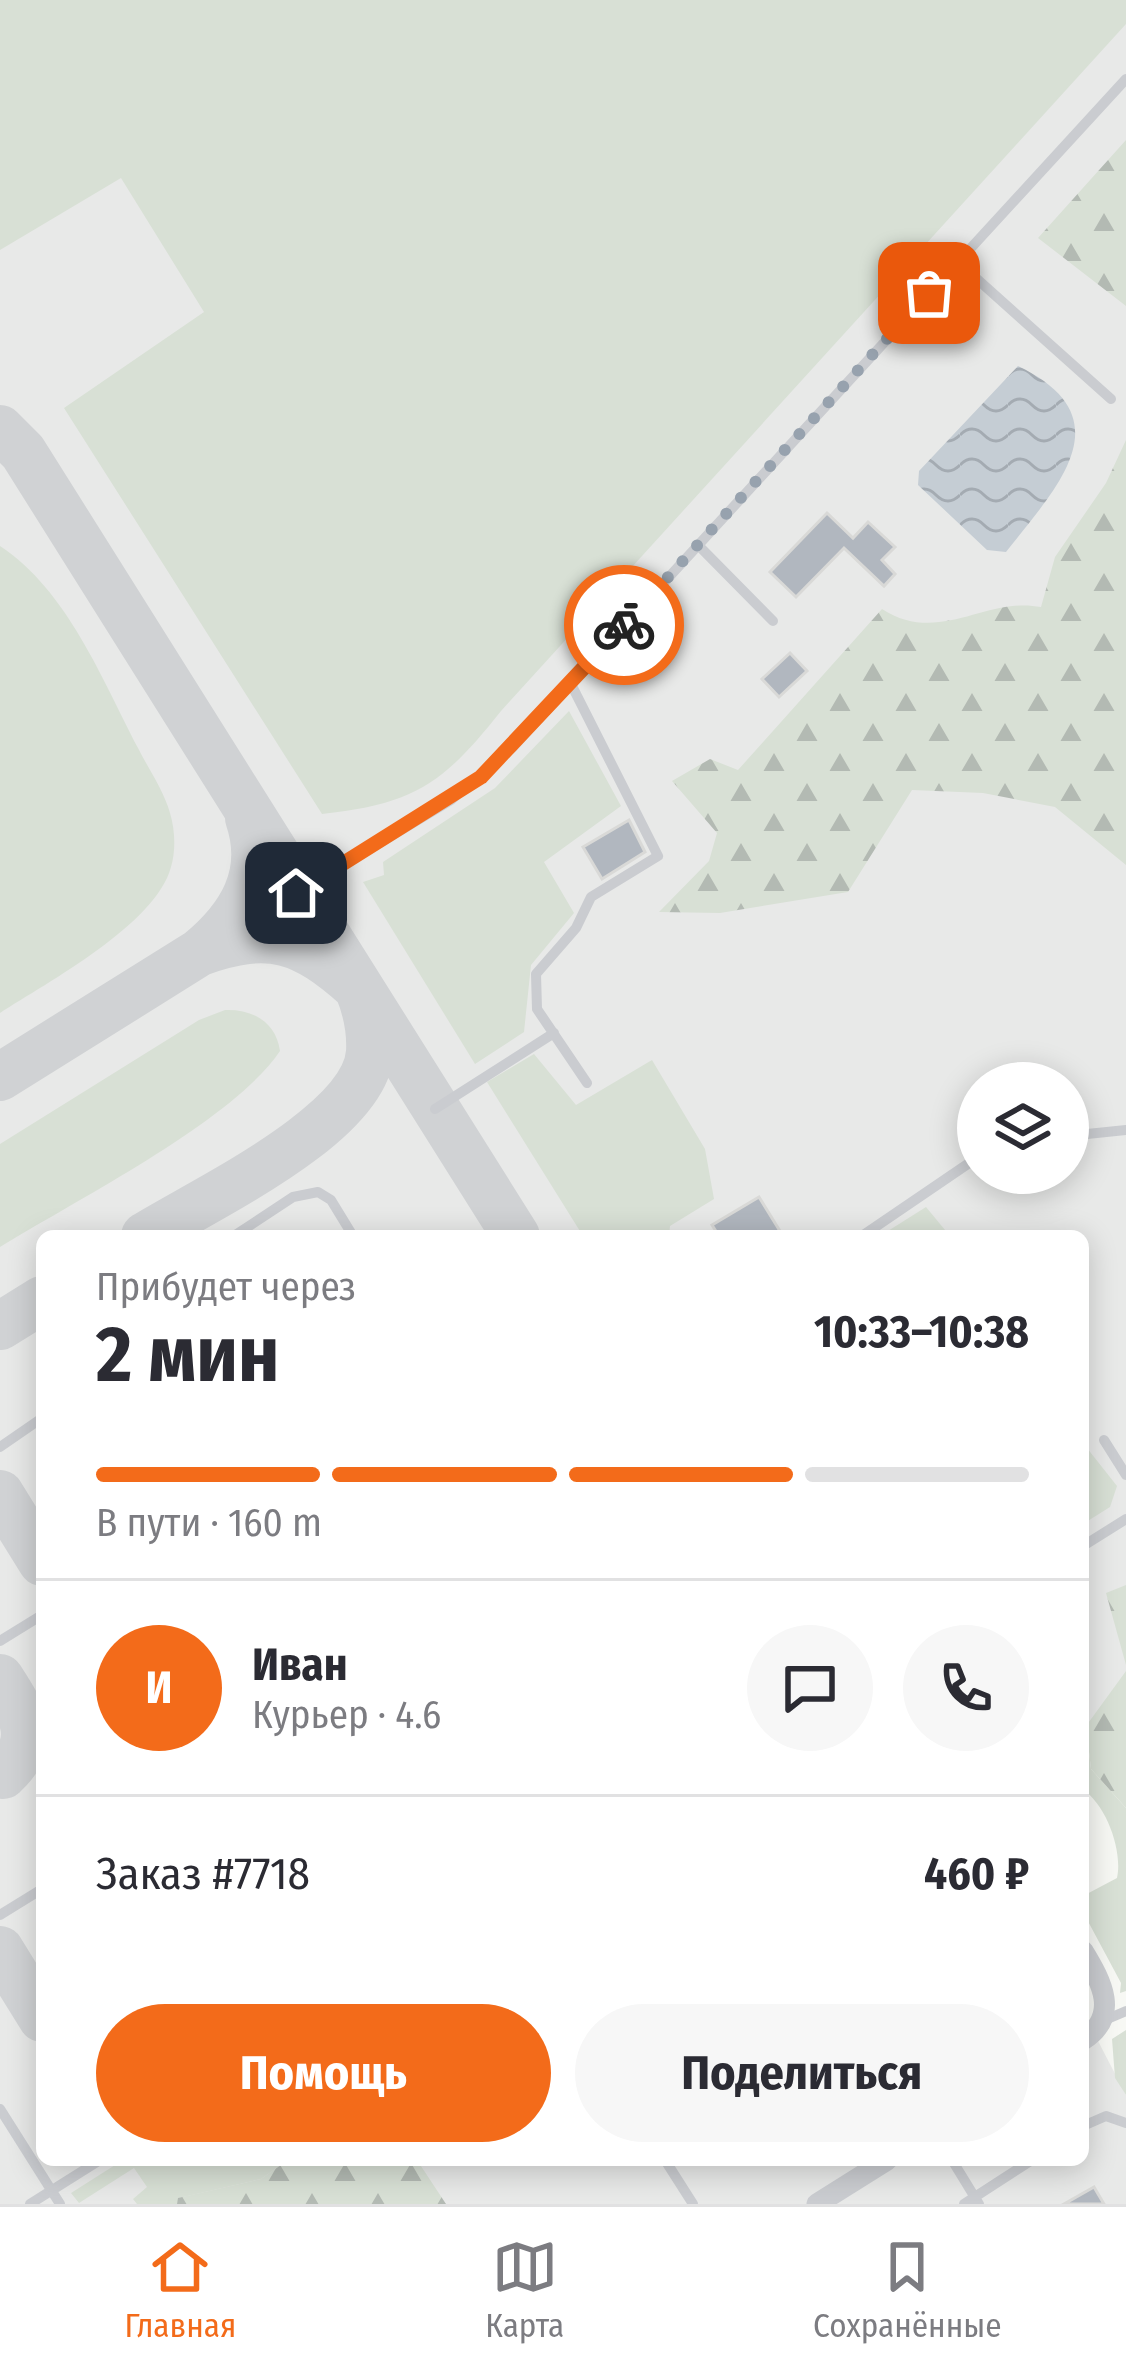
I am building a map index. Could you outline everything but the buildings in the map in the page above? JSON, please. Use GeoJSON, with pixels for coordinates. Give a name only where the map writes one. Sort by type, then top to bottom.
{"type":"FeatureCollection","features":[{"type":"Feature","properties":{"kind":"street"},"geometry":{"type":"LineString","coordinates":[[1089,1961],[1101,1981],[1107,2009],[1089,2034]]}},
{"type":"Feature","properties":{"kind":"street"},"geometry":{"type":"LineString","coordinates":[[818,2204],[877,2166]]}},
{"type":"Feature","properties":{"kind":"lane"},"geometry":{"type":"LineString","coordinates":[[296,893],[481,777],[1126,79]]}},
{"type":"Feature","properties":{"kind":"lane"},"geometry":{"type":"LineString","coordinates":[[958,262],[1111,399]]}},
{"type":"Feature","properties":{"kind":"lane"},"geometry":{"type":"LineString","coordinates":[[698,544],[773,621]]}},
{"type":"Feature","properties":{"kind":"lane"},"geometry":{"type":"LineString","coordinates":[[571,684],[658,856],[591,897],[576,928],[536,974],[537,1009],[587,1083]]}},
{"type":"Feature","properties":{"kind":"lane"},"geometry":{"type":"LineString","coordinates":[[435,1109],[554,1033]]}},
{"type":"Feature","properties":{"kind":"lane"},"geometry":{"type":"LineString","coordinates":[[1089,1134],[1126,1130]]}},
{"type":"Feature","properties":{"kind":"lane"},"geometry":{"type":"LineString","coordinates":[[871,1230],[957,1171]]}},
{"type":"Feature","properties":{"kind":"lane"},"geometry":{"type":"LineString","coordinates":[[243,1230],[293,1197],[318,1192],[331,1200],[349,1230]]}},
{"type":"Feature","properties":{"kind":"lane"},"geometry":{"type":"LineString","coordinates":[[0,1447],[36,1422]]}},
{"type":"Feature","properties":{"kind":"lane"},"geometry":{"type":"LineString","coordinates":[[1104,1440],[1126,1474]]}},
{"type":"Feature","properties":{"kind":"lane"},"geometry":{"type":"LineString","coordinates":[[1089,1542],[1126,1520]]}},
{"type":"Feature","properties":{"kind":"lane"},"geometry":{"type":"LineString","coordinates":[[0,1641],[36,1619]]}},
{"type":"Feature","properties":{"kind":"lane"},"geometry":{"type":"LineString","coordinates":[[0,1915],[36,1893]]}},
{"type":"Feature","properties":{"kind":"lane"},"geometry":{"type":"LineString","coordinates":[[1102,2022],[1126,2011]]}},
{"type":"Feature","properties":{"kind":"lane"},"geometry":{"type":"LineString","coordinates":[[0,2109],[36,2166]]}},
{"type":"Feature","properties":{"kind":"lane"},"geometry":{"type":"LineString","coordinates":[[1089,2123],[1106,2116],[1126,2123]]}},
{"type":"Feature","properties":{"kind":"lane"},"geometry":{"type":"LineString","coordinates":[[36,2166],[60,2204]]}},
{"type":"Feature","properties":{"kind":"lane"},"geometry":{"type":"LineString","coordinates":[[31,2204],[91,2166]]}},
{"type":"Feature","properties":{"kind":"lane"},"geometry":{"type":"LineString","coordinates":[[669,2166],[693,2204]]}},
{"type":"Feature","properties":{"kind":"lane"},"geometry":{"type":"LineString","coordinates":[[955,2166],[973,2202],[1024,2166]]}},
{"type":"Feature","properties":{"kind":"shaded area"},"geometry":{"type":"Polygon","coordinates":[[[0,0],[1126,0],[1126,1697],[1089,1737],[1089,1230],[36,1230],[36,2166],[1089,2166],[1089,2024],[1126,2095],[1126,2204],[0,2204],[0,0]]]}},
{"type":"Feature","properties":{"kind":"green space"},"geometry":{"type":"Polygon","coordinates":[[[0,0],[1126,0],[1126,24],[462,756],[444,773],[404,796],[322,814],[64,408],[204,312],[121,178],[0,250],[0,0]]]}},
{"type":"Feature","properties":{"kind":"green space"},"geometry":{"type":"Polygon","coordinates":[[[1126,140],[1126,306],[1038,238],[1126,140]]]}},
{"type":"Feature","properties":{"kind":"green space"},"geometry":{"type":"Polygon","coordinates":[[[1126,440],[1126,865],[1055,807],[983,793],[912,790],[848,892],[720,913],[659,912],[709,861],[717,833],[672,781],[710,759],[738,770],[882,609],[923,623],[1021,605],[1041,607],[1055,557],[1106,483],[1126,440]]]}},
{"type":"Feature","properties":{"kind":"green space"},"geometry":{"type":"Polygon","coordinates":[[[0,546],[45,586],[81,638],[164,796],[172,819],[174,854],[161,888],[145,910],[98,950],[0,1013],[0,546]]]}},
{"type":"Feature","properties":{"kind":"green space"},"geometry":{"type":"Polygon","coordinates":[[[569,711],[621,806],[544,862],[574,913],[531,965],[524,1032],[475,1064],[363,882],[384,875],[383,862],[495,788],[569,711]]]}},
{"type":"Feature","properties":{"kind":"green space"},"geometry":{"type":"Polygon","coordinates":[[[225,1010],[254,1015],[274,1032],[280,1051],[258,1078],[191,1131],[0,1247],[0,1144],[199,1020],[225,1010]]]}},
{"type":"Feature","properties":{"kind":"green space"},"geometry":{"type":"Polygon","coordinates":[[[534,1054],[576,1105],[652,1060],[705,1149],[714,1199],[670,1230],[579,1230],[487,1082],[534,1054]]]}},
{"type":"Feature","properties":{"kind":"green space"},"geometry":{"type":"Polygon","coordinates":[[[926,1207],[945,1230],[890,1230],[926,1207]]]}},
{"type":"Feature","properties":{"kind":"green space"},"geometry":{"type":"Polygon","coordinates":[[[1089,1451],[1117,1486],[1110,1507],[1089,1520],[1089,1451]]]}},
{"type":"Feature","properties":{"kind":"green space"},"geometry":{"type":"Polygon","coordinates":[[[1126,1585],[1126,1665],[1106,1593],[1126,1585]]]}},
{"type":"Feature","properties":{"kind":"green space"},"geometry":{"type":"Polygon","coordinates":[[[1126,1671],[1126,1808],[1091,1769],[1089,1722],[1126,1671]]]}},
{"type":"Feature","properties":{"kind":"green space"},"geometry":{"type":"Polygon","coordinates":[[[1089,1752],[1091,1769],[1126,1808],[1126,1991],[1120,1993],[1121,1983],[1089,1923],[1089,1893],[1117,1878],[1118,1867],[1115,1842],[1091,1797],[1089,1752]]]}},
{"type":"Feature","properties":{"kind":"green space"},"geometry":{"type":"Polygon","coordinates":[[[1126,2030],[1126,2095],[1115,2078],[1112,2039],[1126,2030]]]}},
{"type":"Feature","properties":{"kind":"green space"},"geometry":{"type":"Polygon","coordinates":[[[114,2166],[279,2166],[261,2179],[179,2198],[177,2204],[137,2204],[133,2199],[147,2187],[134,2168],[79,2203],[71,2193],[114,2166]]]}},
{"type":"Feature","properties":{"kind":"green space"},"geometry":{"type":"Polygon","coordinates":[[[279,2166],[421,2166],[446,2204],[177,2204],[178,2198],[261,2179],[279,2166]]]}},
{"type":"Feature","properties":{"kind":"water"},"geometry":{"type":"Polygon","coordinates":[[[1018,366],[1051,386],[1069,408],[1075,431],[1072,454],[1045,503],[1006,552],[987,550],[918,485],[919,471],[1018,366]]]}},
{"type":"Feature","properties":{"kind":"taxiway"},"geometry":{"type":"LineString","coordinates":[[0,429],[23,452],[512,1230]]}},
{"type":"Feature","properties":{"kind":"taxiway"},"geometry":{"type":"LineString","coordinates":[[155,1230],[312,1133],[361,1079],[370,1052],[358,988],[320,958],[303,948],[267,939],[200,952],[228,924],[247,893],[255,858],[249,818]]}},
{"type":"Feature","properties":{"kind":"taxiway"},"geometry":{"type":"LineString","coordinates":[[0,1077],[200,952]]}},
{"type":"Feature","properties":{"kind":"taxiway"},"geometry":{"type":"LineString","coordinates":[[0,1326],[36,1304]]}},
{"type":"Feature","properties":{"kind":"taxiway"},"geometry":{"type":"LineString","coordinates":[[0,1494],[36,1552]]}},
{"type":"Feature","properties":{"kind":"taxiway"},"geometry":{"type":"LineString","coordinates":[[0,1678],[21,1716],[25,1739],[22,1751],[3,1775]]}},
{"type":"Feature","properties":{"kind":"taxiway"},"geometry":{"type":"LineString","coordinates":[[0,1950],[36,2008]]}},
{"type":"Feature","properties":{"kind":"way so far"},"geometry":{"type":"LineString","coordinates":[[624,625],[929,293]]}},
{"type":"Feature","properties":{"kind":"route"},"geometry":{"type":"LineString","coordinates":[[296,893],[481,777],[624,625]]}}]}
